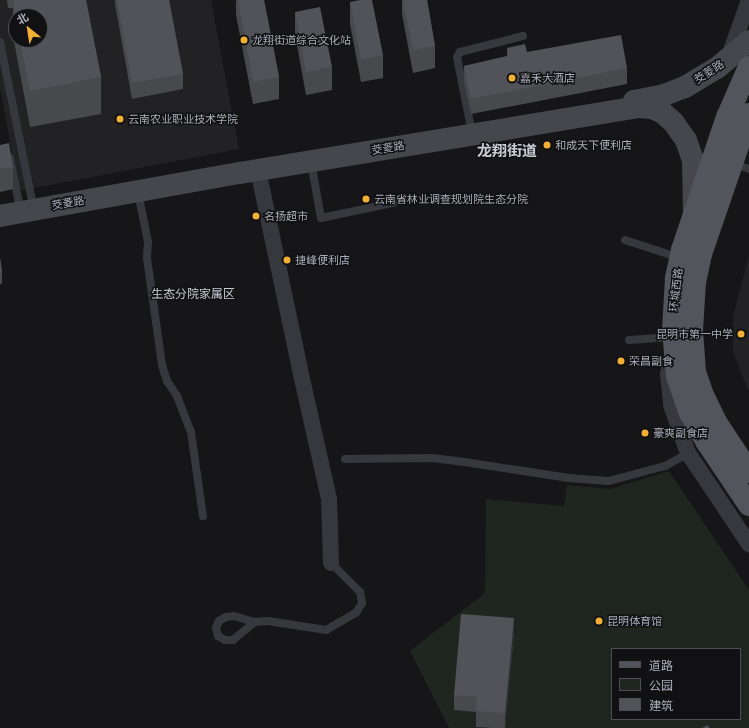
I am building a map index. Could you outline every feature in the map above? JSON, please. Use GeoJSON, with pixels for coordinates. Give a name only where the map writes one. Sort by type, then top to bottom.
{"type":"FeatureCollection","features":[{"type":"Feature","properties":{"kind":"main road","name":"环城西路"},"geometry":{"type":"LineString","coordinates":[[749,67],[728,118],[680,259],[675,292],[673,341],[679,383],[690,413],[706,441],[749,505]]}},
{"type":"Feature","properties":{"kind":"main road","name":"环城西路"},"geometry":{"type":"LineString","coordinates":[[749,114],[740,167],[697,268],[693,294],[692,344],[695,372],[707,405],[721,431],[749,472]]}},
{"type":"Feature","properties":{"kind":"street"},"geometry":{"type":"LineString","coordinates":[[727,60],[749,0]]}},
{"type":"Feature","properties":{"kind":"street","name":"茭菱路"},"geometry":{"type":"LineString","coordinates":[[17,203],[664,95],[693,83],[727,60],[749,41]]}},
{"type":"Feature","properties":{"kind":"street","name":"茭菱路"},"geometry":{"type":"LineString","coordinates":[[0,216],[310,161],[638,107],[652,108],[663,113],[674,123],[686,140],[693,160],[694,216]]}},
{"type":"Feature","properties":{"kind":"street"},"geometry":{"type":"LineString","coordinates":[[258,170],[329,499],[331,563]]}},
{"type":"Feature","properties":{"kind":"street"},"geometry":{"type":"LineString","coordinates":[[673,341],[668,374],[671,406],[688,453],[749,544]]}},
{"type":"Feature","properties":{"kind":"lane"},"geometry":{"type":"LineString","coordinates":[[471,128],[457,57],[460,52],[523,36]]}},
{"type":"Feature","properties":{"kind":"lane"},"geometry":{"type":"LineString","coordinates":[[0,42],[17,203]]}},
{"type":"Feature","properties":{"kind":"lane"},"geometry":{"type":"LineString","coordinates":[[0,160],[10,158],[17,203]]}},
{"type":"Feature","properties":{"kind":"lane"},"geometry":{"type":"LineString","coordinates":[[310,161],[321,218],[393,204]]}},
{"type":"Feature","properties":{"kind":"lane"},"geometry":{"type":"LineString","coordinates":[[138,191],[148,242],[147,258],[162,365],[167,381],[177,396],[191,432],[203,516]]}},
{"type":"Feature","properties":{"kind":"lane"},"geometry":{"type":"LineString","coordinates":[[625,240],[680,259]]}},
{"type":"Feature","properties":{"kind":"lane"},"geometry":{"type":"LineString","coordinates":[[629,340],[673,341]]}},
{"type":"Feature","properties":{"kind":"lane"},"geometry":{"type":"LineString","coordinates":[[345,459],[432,458],[471,462],[569,478],[609,481],[665,466],[688,453]]}},
{"type":"Feature","properties":{"kind":"lane"},"geometry":{"type":"LineString","coordinates":[[255,622],[268,621],[326,630],[356,613],[362,603],[360,592],[331,563]]}},
{"type":"Feature","properties":{"kind":"shaded area","name":"云南农业职业技术学院"},"geometry":{"type":"Polygon","coordinates":[[[0,0],[217,0],[211,1],[239,149],[19,191],[0,88],[0,0]]]}},
{"type":"Feature","properties":{"kind":"shaded area","name":"昆明市第一中学"},"geometry":{"type":"Polygon","coordinates":[[[749,256],[748,390],[733,352],[733,316],[749,256]]]}},
{"type":"Feature","properties":{"kind":"green space","name":"昆明体育馆"},"geometry":{"type":"Polygon","coordinates":[[[669,471],[749,590],[749,728],[449,728],[410,651],[485,593],[486,499],[564,506],[567,485],[610,489],[669,471]]]}},
{"type":"Feature","properties":{"kind":"building"},"geometry":{"type":"Polygon","coordinates":[[[13,0],[86,0],[101,77],[30,91],[22,48],[48,48],[48,8],[14,8],[13,0]]]}},
{"type":"Feature","properties":{"kind":"building"},"geometry":{"type":"Polygon","coordinates":[[[117,0],[169,0],[183,74],[132,83],[117,0]]]}},
{"type":"Feature","properties":{"kind":"building"},"geometry":{"type":"Polygon","coordinates":[[[238,0],[264,0],[279,77],[253,82],[238,0]]]}},
{"type":"Feature","properties":{"kind":"building"},"geometry":{"type":"Polygon","coordinates":[[[372,0],[383,55],[361,60],[350,2],[372,0]]]}},
{"type":"Feature","properties":{"kind":"building"},"geometry":{"type":"Polygon","coordinates":[[[403,0],[427,0],[435,46],[413,50],[403,0]]]}},
{"type":"Feature","properties":{"kind":"building"},"geometry":{"type":"Polygon","coordinates":[[[320,7],[332,67],[306,72],[295,12],[320,7]]]}},
{"type":"Feature","properties":{"kind":"building"},"geometry":{"type":"Polygon","coordinates":[[[621,35],[627,68],[471,99],[464,66],[508,56],[507,48],[525,44],[527,52],[621,35]]]}},
{"type":"Feature","properties":{"kind":"building"},"geometry":{"type":"Polygon","coordinates":[[[9,143],[13,167],[0,169],[0,145],[9,143]]]}},
{"type":"Feature","properties":{"kind":"building"},"geometry":{"type":"Polygon","coordinates":[[[0,258],[2,272],[0,272],[0,258]]]}},
{"type":"Feature","properties":{"kind":"building"},"geometry":{"type":"Polygon","coordinates":[[[461,614],[514,618],[505,713],[476,711],[477,697],[454,695],[461,614]]]}},
{"type":"Feature","properties":{"kind":"building"},"geometry":{"type":"Polygon","coordinates":[[[708,725],[709,728],[702,728],[708,725]]]}},
{"type":"Feature","properties":{"kind":"place","name":"龙翔街道综合文化站"},"geometry":{"type":"Point","coordinates":[244,40]}},
{"type":"Feature","properties":{"kind":"place","name":"嘉禾大酒店"},"geometry":{"type":"Point","coordinates":[512,78]}},
{"type":"Feature","properties":{"kind":"place","name":"云南农业职业技术学院"},"geometry":{"type":"Point","coordinates":[120,119]}},
{"type":"Feature","properties":{"kind":"place","name":"和成天下便利店"},"geometry":{"type":"Point","coordinates":[547,145]}},
{"type":"Feature","properties":{"kind":"place","name":"云南省林业调查规划院生态分院"},"geometry":{"type":"Point","coordinates":[366,199]}},
{"type":"Feature","properties":{"kind":"place","name":"名扬超市"},"geometry":{"type":"Point","coordinates":[256,216]}},
{"type":"Feature","properties":{"kind":"place","name":"捷峰便利店"},"geometry":{"type":"Point","coordinates":[287,260]}},
{"type":"Feature","properties":{"kind":"place","name":"昆明市第一中学"},"geometry":{"type":"Point","coordinates":[741,334]}},
{"type":"Feature","properties":{"kind":"place","name":"荣昌副食"},"geometry":{"type":"Point","coordinates":[621,361]}},
{"type":"Feature","properties":{"kind":"place","name":"豪爽副食店"},"geometry":{"type":"Point","coordinates":[645,433]}},
{"type":"Feature","properties":{"kind":"place","name":"昆明体育馆"},"geometry":{"type":"Point","coordinates":[599,621]}},
{"type":"Feature","properties":{"kind":"district","name":"龙翔街道"},"geometry":{"type":"Point","coordinates":[507,151]}},
{"type":"Feature","properties":{"kind":"district","name":"生态分院家属区"},"geometry":{"type":"Point","coordinates":[193,294]}}]}
